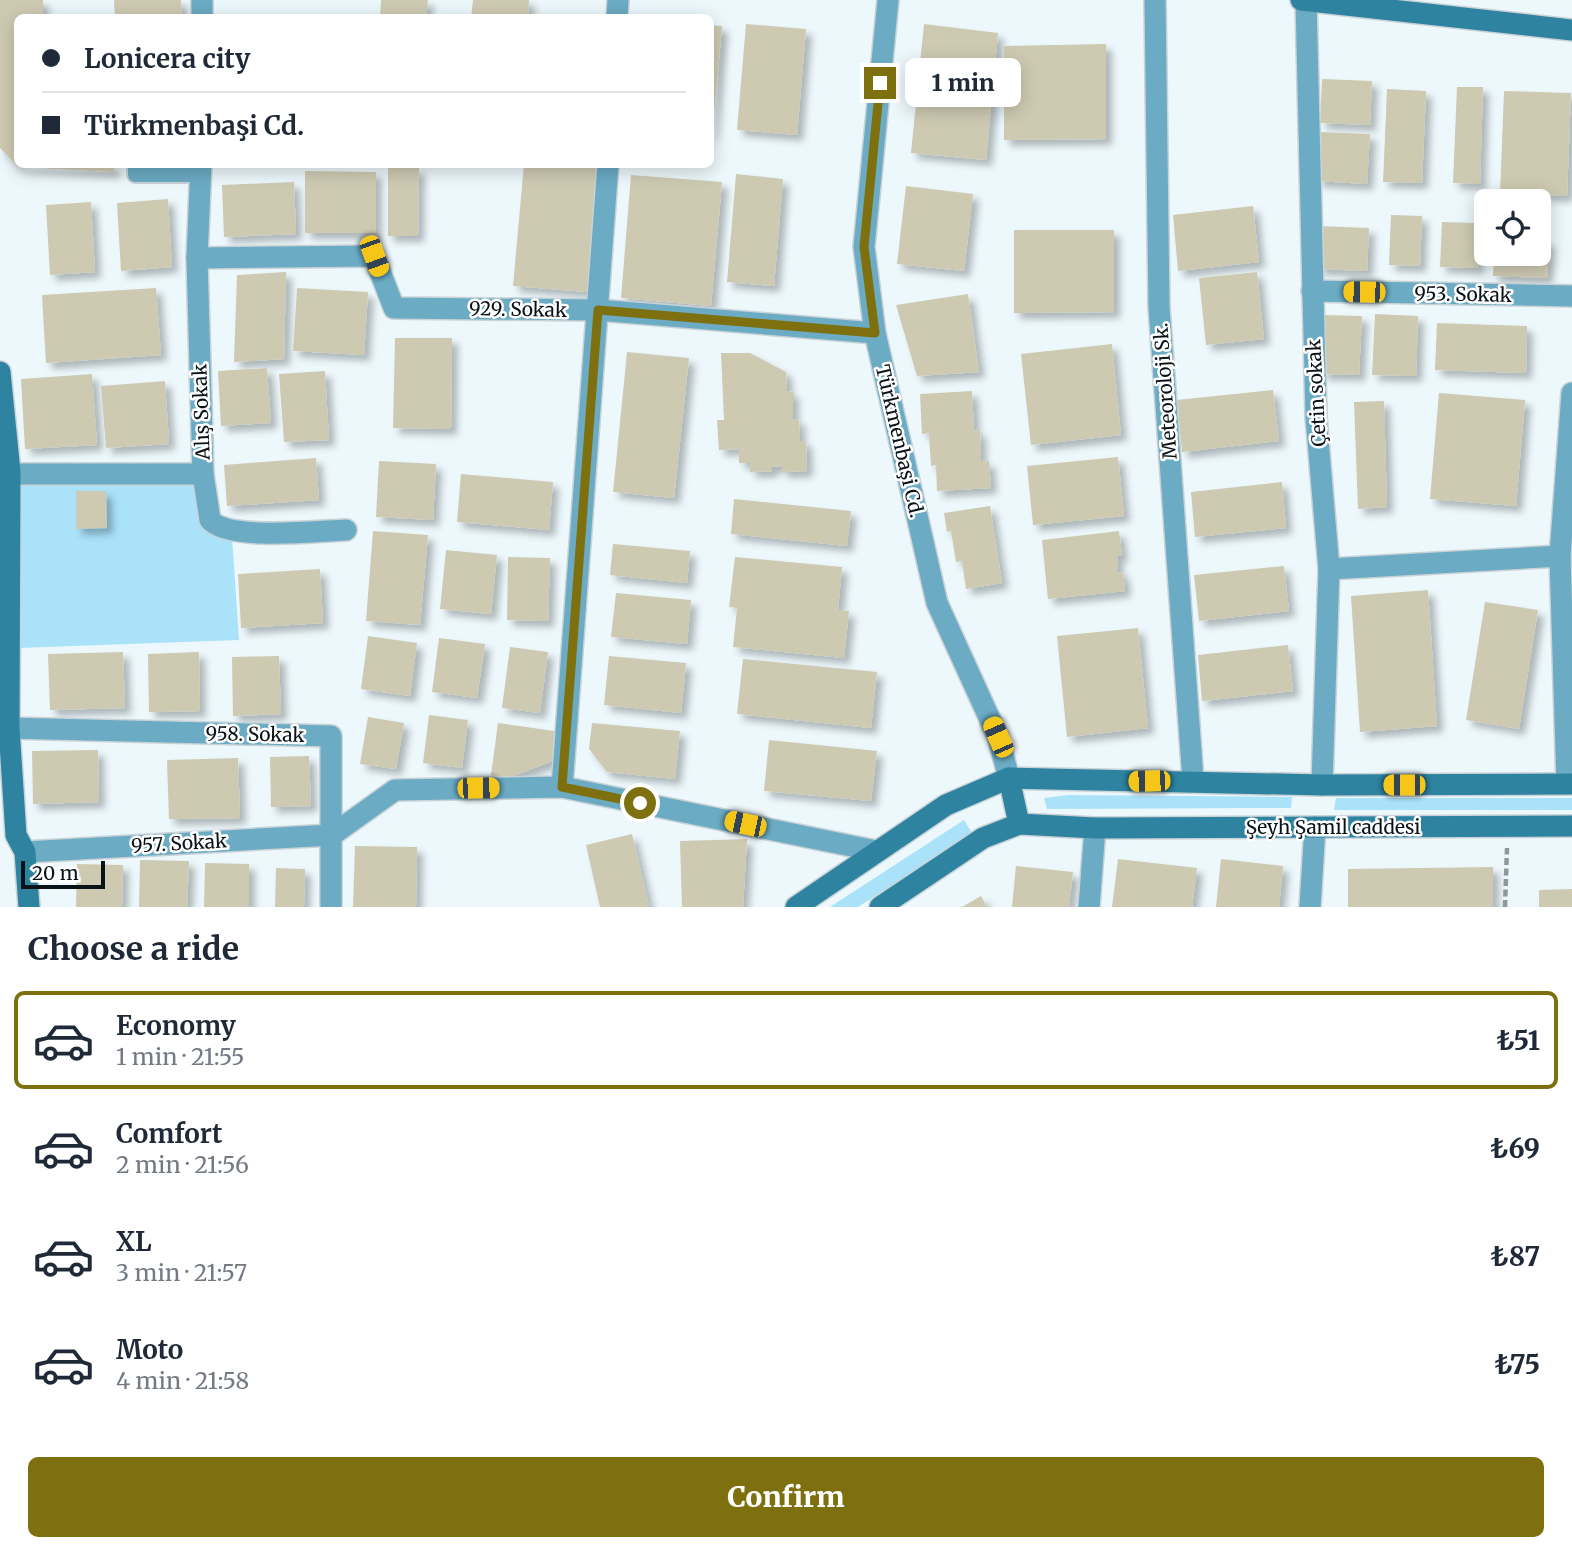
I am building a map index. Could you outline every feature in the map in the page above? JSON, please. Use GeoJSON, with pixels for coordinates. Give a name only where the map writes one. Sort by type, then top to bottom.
{"type":"FeatureCollection","features":[{"type":"Feature","properties":{"kind":"main road"},"geometry":{"type":"LineString","coordinates":[[1301,0],[1572,30]]}},
{"type":"Feature","properties":{"kind":"main road"},"geometry":{"type":"LineString","coordinates":[[0,372],[5,473],[9,728],[16,835],[26,852],[29,907]]}},
{"type":"Feature","properties":{"kind":"main road"},"geometry":{"type":"LineString","coordinates":[[796,907],[946,805],[1009,778],[1194,780],[1322,785],[1570,784]]}},
{"type":"Feature","properties":{"kind":"main road","name":"Türkmenbaşi Cd."},"geometry":{"type":"LineString","coordinates":[[1009,778],[1019,824]]}},
{"type":"Feature","properties":{"kind":"main road"},"geometry":{"type":"LineString","coordinates":[[880,907],[984,838],[1019,824]]}},
{"type":"Feature","properties":{"kind":"main road","name":"Şeyh Şamil caddesi"},"geometry":{"type":"LineString","coordinates":[[1019,824],[1095,828],[1572,826]]}},
{"type":"Feature","properties":{"kind":"street","name":"Türkmenbaşi Cd."},"geometry":{"type":"LineString","coordinates":[[888,0],[864,247],[875,333],[937,603],[998,737],[1009,778]]}},
{"type":"Feature","properties":{"kind":"street","name":"Meteoroloji Sk."},"geometry":{"type":"LineString","coordinates":[[1155,0],[1159,307],[1194,780]]}},
{"type":"Feature","properties":{"kind":"street","name":"Çetin sokak"},"geometry":{"type":"LineString","coordinates":[[1306,1],[1315,417],[1329,569],[1322,785]]}},
{"type":"Feature","properties":{"kind":"street"},"geometry":{"type":"LineString","coordinates":[[562,787],[608,168]]}},
{"type":"Feature","properties":{"kind":"street","name":"Alış Sokak"},"geometry":{"type":"LineString","coordinates":[[201,170],[197,258],[203,474],[210,520],[225,529],[243,533],[346,530]]}},
{"type":"Feature","properties":{"kind":"street","name":"929. Sokak"},"geometry":{"type":"LineString","coordinates":[[197,258],[374,256],[394,308],[598,310],[875,333]]}},
{"type":"Feature","properties":{"kind":"street","name":"953. Sokak"},"geometry":{"type":"LineString","coordinates":[[1312,291],[1572,296]]}},
{"type":"Feature","properties":{"kind":"street"},"geometry":{"type":"LineString","coordinates":[[1570,784],[1560,556],[1570,462],[1572,393]]}},
{"type":"Feature","properties":{"kind":"street"},"geometry":{"type":"LineString","coordinates":[[5,473],[203,474]]}},
{"type":"Feature","properties":{"kind":"street"},"geometry":{"type":"LineString","coordinates":[[1329,569],[1560,556]]}},
{"type":"Feature","properties":{"kind":"street","name":"958. Sokak"},"geometry":{"type":"LineString","coordinates":[[9,728],[331,736],[331,907]]}},
{"type":"Feature","properties":{"kind":"street"},"geometry":{"type":"LineString","coordinates":[[332,835],[395,790],[562,787],[876,851]]}},
{"type":"Feature","properties":{"kind":"street"},"geometry":{"type":"LineString","coordinates":[[1310,907],[1314,827]]}},
{"type":"Feature","properties":{"kind":"street"},"geometry":{"type":"LineString","coordinates":[[1089,907],[1095,828]]}},
{"type":"Feature","properties":{"kind":"street","name":"957. Sokak"},"geometry":{"type":"LineString","coordinates":[[26,852],[332,835]]}},
{"type":"Feature","properties":{"kind":"lane"},"geometry":{"type":"LineString","coordinates":[[135,169],[135,175],[201,170]]}},
{"type":"Feature","properties":{"kind":"path"},"geometry":{"type":"LineString","coordinates":[[1506,907],[1507,826]]}},
{"type":"Feature","properties":{"kind":"shaded area"},"geometry":{"type":"Polygon","coordinates":[[[200,477],[232,537],[239,640],[18,648],[18,481],[200,477]]]}},
{"type":"Feature","properties":{"kind":"shaded area"},"geometry":{"type":"Polygon","coordinates":[[[1068,795],[1292,797],[1291,808],[1047,809],[1044,798],[1068,795]]]}},
{"type":"Feature","properties":{"kind":"shaded area"},"geometry":{"type":"Polygon","coordinates":[[[1336,798],[1572,798],[1572,810],[1334,810],[1336,798]]]}},
{"type":"Feature","properties":{"kind":"shaded area"},"geometry":{"type":"Polygon","coordinates":[[[964,820],[972,833],[858,907],[830,907],[964,820]]]}},
{"type":"Feature","properties":{"kind":"building"},"geometry":{"type":"Polygon","coordinates":[[[0,0],[43,0],[43,14],[14,14],[14,163],[0,148],[0,0]]]}},
{"type":"Feature","properties":{"kind":"building"},"geometry":{"type":"Polygon","coordinates":[[[114,0],[181,0],[182,14],[115,14],[114,0]]]}},
{"type":"Feature","properties":{"kind":"building"},"geometry":{"type":"Polygon","coordinates":[[[381,0],[428,0],[426,14],[380,14],[381,0]]]}},
{"type":"Feature","properties":{"kind":"building"},"geometry":{"type":"Polygon","coordinates":[[[473,0],[529,0],[528,14],[471,14],[473,0]]]}},
{"type":"Feature","properties":{"kind":"building"},"geometry":{"type":"Polygon","coordinates":[[[746,24],[806,29],[797,135],[737,130],[746,24]]]}},
{"type":"Feature","properties":{"kind":"building"},"geometry":{"type":"Polygon","coordinates":[[[924,24],[998,33],[986,160],[911,153],[924,24]]]}},
{"type":"Feature","properties":{"kind":"building"},"geometry":{"type":"Polygon","coordinates":[[[714,25],[722,26],[714,114],[714,25]]]}},
{"type":"Feature","properties":{"kind":"building"},"geometry":{"type":"Polygon","coordinates":[[[1106,44],[1106,139],[1004,140],[1004,46],[1106,44]]]}},
{"type":"Feature","properties":{"kind":"building"},"geometry":{"type":"Polygon","coordinates":[[[1322,79],[1372,81],[1370,125],[1320,123],[1322,79]]]}},
{"type":"Feature","properties":{"kind":"building"},"geometry":{"type":"Polygon","coordinates":[[[1457,87],[1483,87],[1480,184],[1453,183],[1457,87]]]}},
{"type":"Feature","properties":{"kind":"building"},"geometry":{"type":"Polygon","coordinates":[[[1387,89],[1426,91],[1422,183],[1383,182],[1387,89]]]}},
{"type":"Feature","properties":{"kind":"building"},"geometry":{"type":"Polygon","coordinates":[[[1504,91],[1571,93],[1567,196],[1551,196],[1551,189],[1500,189],[1504,91]]]}},
{"type":"Feature","properties":{"kind":"building"},"geometry":{"type":"Polygon","coordinates":[[[1319,132],[1370,134],[1367,184],[1316,181],[1319,132]]]}},
{"type":"Feature","properties":{"kind":"building"},"geometry":{"type":"Polygon","coordinates":[[[37,168],[114,168],[114,172],[37,168]]]}},
{"type":"Feature","properties":{"kind":"building"},"geometry":{"type":"Polygon","coordinates":[[[388,168],[419,168],[418,236],[388,236],[388,168]]]}},
{"type":"Feature","properties":{"kind":"building"},"geometry":{"type":"Polygon","coordinates":[[[524,168],[598,168],[588,292],[513,286],[524,168]]]}},
{"type":"Feature","properties":{"kind":"building"},"geometry":{"type":"Polygon","coordinates":[[[305,171],[376,172],[376,233],[305,233],[305,171]]]}},
{"type":"Feature","properties":{"kind":"building"},"geometry":{"type":"Polygon","coordinates":[[[736,174],[783,179],[774,286],[727,282],[736,174]]]}},
{"type":"Feature","properties":{"kind":"building"},"geometry":{"type":"Polygon","coordinates":[[[631,175],[722,182],[711,306],[621,298],[631,175]]]}},
{"type":"Feature","properties":{"kind":"building"},"geometry":{"type":"Polygon","coordinates":[[[294,182],[296,234],[224,237],[222,185],[294,182]]]}},
{"type":"Feature","properties":{"kind":"building"},"geometry":{"type":"Polygon","coordinates":[[[906,186],[973,194],[964,271],[897,264],[906,186]]]}},
{"type":"Feature","properties":{"kind":"building"},"geometry":{"type":"Polygon","coordinates":[[[168,199],[172,267],[121,271],[117,203],[168,199]]]}},
{"type":"Feature","properties":{"kind":"building"},"geometry":{"type":"Polygon","coordinates":[[[91,202],[95,272],[50,275],[46,205],[91,202]]]}},
{"type":"Feature","properties":{"kind":"building"},"geometry":{"type":"Polygon","coordinates":[[[1253,206],[1259,262],[1178,271],[1173,215],[1253,206]]]}},
{"type":"Feature","properties":{"kind":"building"},"geometry":{"type":"Polygon","coordinates":[[[1391,215],[1422,216],[1420,266],[1389,265],[1391,215]]]}},
{"type":"Feature","properties":{"kind":"building"},"geometry":{"type":"Polygon","coordinates":[[[1442,222],[1474,223],[1474,266],[1478,268],[1440,267],[1442,222]]]}},
{"type":"Feature","properties":{"kind":"building"},"geometry":{"type":"Polygon","coordinates":[[[1318,226],[1369,228],[1367,271],[1317,269],[1318,226]]]}},
{"type":"Feature","properties":{"kind":"building"},"geometry":{"type":"Polygon","coordinates":[[[1014,230],[1114,230],[1114,312],[1014,313],[1014,230]]]}},
{"type":"Feature","properties":{"kind":"building"},"geometry":{"type":"Polygon","coordinates":[[[1493,266],[1548,266],[1547,278],[1493,276],[1493,266]]]}},
{"type":"Feature","properties":{"kind":"building"},"geometry":{"type":"Polygon","coordinates":[[[286,272],[284,359],[234,362],[237,275],[286,272]]]}},
{"type":"Feature","properties":{"kind":"building"},"geometry":{"type":"Polygon","coordinates":[[[1257,272],[1264,339],[1206,345],[1199,278],[1257,272]]]}},
{"type":"Feature","properties":{"kind":"building"},"geometry":{"type":"Polygon","coordinates":[[[156,288],[161,355],[46,363],[42,295],[156,288]]]}},
{"type":"Feature","properties":{"kind":"building"},"geometry":{"type":"Polygon","coordinates":[[[297,288],[368,292],[364,355],[293,351],[297,288]]]}},
{"type":"Feature","properties":{"kind":"building"},"geometry":{"type":"Polygon","coordinates":[[[968,294],[979,372],[917,376],[896,305],[968,294]]]}},
{"type":"Feature","properties":{"kind":"building"},"geometry":{"type":"Polygon","coordinates":[[[1375,314],[1418,316],[1416,376],[1372,375],[1375,314]]]}},
{"type":"Feature","properties":{"kind":"building"},"geometry":{"type":"Polygon","coordinates":[[[1323,315],[1362,316],[1359,375],[1321,374],[1323,315]]]}},
{"type":"Feature","properties":{"kind":"building"},"geometry":{"type":"Polygon","coordinates":[[[1437,323],[1527,326],[1526,373],[1435,370],[1437,323]]]}},
{"type":"Feature","properties":{"kind":"building"},"geometry":{"type":"Polygon","coordinates":[[[395,338],[452,338],[451,429],[393,428],[395,338]]]}},
{"type":"Feature","properties":{"kind":"building"},"geometry":{"type":"Polygon","coordinates":[[[1112,344],[1121,435],[1031,445],[1021,354],[1112,344]]]}},
{"type":"Feature","properties":{"kind":"building"},"geometry":{"type":"Polygon","coordinates":[[[627,352],[689,358],[674,498],[613,492],[627,352]]]}},
{"type":"Feature","properties":{"kind":"building"},"geometry":{"type":"Polygon","coordinates":[[[721,353],[750,353],[786,372],[787,391],[793,392],[793,420],[799,419],[800,441],[806,441],[807,471],[782,472],[782,466],[772,467],[772,471],[750,472],[750,463],[739,463],[739,449],[719,450],[717,420],[724,420],[721,353]]]}},
{"type":"Feature","properties":{"kind":"building"},"geometry":{"type":"Polygon","coordinates":[[[267,368],[271,423],[221,426],[218,371],[267,368]]]}},
{"type":"Feature","properties":{"kind":"building"},"geometry":{"type":"Polygon","coordinates":[[[325,371],[329,440],[284,442],[279,374],[325,371]]]}},
{"type":"Feature","properties":{"kind":"building"},"geometry":{"type":"Polygon","coordinates":[[[92,374],[97,445],[25,449],[21,379],[92,374]]]}},
{"type":"Feature","properties":{"kind":"building"},"geometry":{"type":"Polygon","coordinates":[[[165,381],[169,444],[106,448],[101,386],[165,381]]]}},
{"type":"Feature","properties":{"kind":"building"},"geometry":{"type":"Polygon","coordinates":[[[1273,390],[1279,441],[1182,452],[1177,400],[1273,390]]]}},
{"type":"Feature","properties":{"kind":"building"},"geometry":{"type":"Polygon","coordinates":[[[972,391],[974,431],[980,430],[981,462],[989,461],[991,488],[937,491],[936,465],[931,466],[929,433],[922,434],[920,394],[972,391]]]}},
{"type":"Feature","properties":{"kind":"building"},"geometry":{"type":"Polygon","coordinates":[[[1439,393],[1525,400],[1516,506],[1430,499],[1439,393]]]}},
{"type":"Feature","properties":{"kind":"building"},"geometry":{"type":"Polygon","coordinates":[[[1384,401],[1387,507],[1358,509],[1354,402],[1384,401]]]}},
{"type":"Feature","properties":{"kind":"building"},"geometry":{"type":"Polygon","coordinates":[[[1118,457],[1124,516],[1033,525],[1027,466],[1118,457]]]}},
{"type":"Feature","properties":{"kind":"building"},"geometry":{"type":"Polygon","coordinates":[[[316,458],[319,500],[227,506],[224,465],[316,458]]]}},
{"type":"Feature","properties":{"kind":"building"},"geometry":{"type":"Polygon","coordinates":[[[379,461],[436,464],[433,520],[376,517],[379,461]]]}},
{"type":"Feature","properties":{"kind":"building"},"geometry":{"type":"Polygon","coordinates":[[[461,474],[553,482],[549,530],[457,522],[461,474]]]}},
{"type":"Feature","properties":{"kind":"building"},"geometry":{"type":"Polygon","coordinates":[[[1282,482],[1286,528],[1195,537],[1191,492],[1282,482]]]}},
{"type":"Feature","properties":{"kind":"building"},"geometry":{"type":"Polygon","coordinates":[[[76,491],[106,491],[107,528],[76,529],[76,491]]]}},
{"type":"Feature","properties":{"kind":"building"},"geometry":{"type":"Polygon","coordinates":[[[734,499],[851,511],[847,546],[731,534],[734,499]]]}},
{"type":"Feature","properties":{"kind":"building"},"geometry":{"type":"Polygon","coordinates":[[[990,506],[1002,583],[966,589],[962,561],[956,562],[951,531],[947,532],[944,513],[990,506]]]}},
{"type":"Feature","properties":{"kind":"building"},"geometry":{"type":"Polygon","coordinates":[[[373,531],[428,535],[420,625],[366,621],[373,531]]]}},
{"type":"Feature","properties":{"kind":"building"},"geometry":{"type":"Polygon","coordinates":[[[1119,531],[1122,556],[1117,556],[1118,573],[1123,572],[1125,591],[1048,599],[1042,540],[1119,531]]]}},
{"type":"Feature","properties":{"kind":"building"},"geometry":{"type":"Polygon","coordinates":[[[613,544],[690,551],[687,583],[610,575],[613,544]]]}},
{"type":"Feature","properties":{"kind":"building"},"geometry":{"type":"Polygon","coordinates":[[[446,550],[497,555],[491,614],[440,609],[446,550]]]}},
{"type":"Feature","properties":{"kind":"building"},"geometry":{"type":"Polygon","coordinates":[[[508,557],[550,558],[548,621],[507,620],[508,557]]]}},
{"type":"Feature","properties":{"kind":"building"},"geometry":{"type":"Polygon","coordinates":[[[735,557],[842,567],[838,610],[849,611],[844,658],[733,647],[737,608],[729,607],[735,557]]]}},
{"type":"Feature","properties":{"kind":"building"},"geometry":{"type":"Polygon","coordinates":[[[1284,566],[1289,611],[1199,621],[1194,575],[1284,566]]]}},
{"type":"Feature","properties":{"kind":"building"},"geometry":{"type":"Polygon","coordinates":[[[320,569],[323,623],[241,628],[238,574],[320,569]]]}},
{"type":"Feature","properties":{"kind":"building"},"geometry":{"type":"Polygon","coordinates":[[[1428,590],[1437,726],[1360,732],[1351,596],[1428,590]]]}},
{"type":"Feature","properties":{"kind":"building"},"geometry":{"type":"Polygon","coordinates":[[[616,593],[691,600],[687,644],[611,637],[616,593]]]}},
{"type":"Feature","properties":{"kind":"building"},"geometry":{"type":"Polygon","coordinates":[[[1485,602],[1538,610],[1519,729],[1466,720],[1485,602]]]}},
{"type":"Feature","properties":{"kind":"building"},"geometry":{"type":"Polygon","coordinates":[[[1138,628],[1148,728],[1067,737],[1057,636],[1138,628]]]}},
{"type":"Feature","properties":{"kind":"building"},"geometry":{"type":"Polygon","coordinates":[[[368,636],[417,643],[410,696],[361,689],[368,636]]]}},
{"type":"Feature","properties":{"kind":"building"},"geometry":{"type":"Polygon","coordinates":[[[439,638],[485,644],[477,698],[432,692],[439,638]]]}},
{"type":"Feature","properties":{"kind":"building"},"geometry":{"type":"Polygon","coordinates":[[[1288,645],[1293,691],[1202,701],[1198,655],[1288,645]]]}},
{"type":"Feature","properties":{"kind":"building"},"geometry":{"type":"Polygon","coordinates":[[[510,647],[548,652],[540,713],[502,708],[510,647]]]}},
{"type":"Feature","properties":{"kind":"building"},"geometry":{"type":"Polygon","coordinates":[[[123,652],[125,708],[50,710],[48,654],[123,652]]]}},
{"type":"Feature","properties":{"kind":"building"},"geometry":{"type":"Polygon","coordinates":[[[199,652],[200,711],[149,712],[148,654],[199,652]]]}},
{"type":"Feature","properties":{"kind":"building"},"geometry":{"type":"Polygon","coordinates":[[[279,656],[281,714],[233,716],[232,657],[279,656]]]}},
{"type":"Feature","properties":{"kind":"building"},"geometry":{"type":"Polygon","coordinates":[[[609,656],[686,663],[681,713],[604,705],[609,656]]]}},
{"type":"Feature","properties":{"kind":"building"},"geometry":{"type":"Polygon","coordinates":[[[743,659],[877,672],[871,728],[737,714],[743,659]]]}},
{"type":"Feature","properties":{"kind":"building"},"geometry":{"type":"Polygon","coordinates":[[[429,715],[468,720],[462,768],[423,763],[429,715]]]}},
{"type":"Feature","properties":{"kind":"building"},"geometry":{"type":"Polygon","coordinates":[[[368,717],[404,723],[396,769],[360,764],[368,717]]]}},
{"type":"Feature","properties":{"kind":"building"},"geometry":{"type":"Polygon","coordinates":[[[498,723],[561,732],[558,759],[508,778],[491,775],[498,723]]]}},
{"type":"Feature","properties":{"kind":"building"},"geometry":{"type":"Polygon","coordinates":[[[592,723],[680,731],[675,779],[607,772],[589,749],[592,723]]]}},
{"type":"Feature","properties":{"kind":"building"},"geometry":{"type":"Polygon","coordinates":[[[769,740],[877,751],[871,801],[764,791],[769,740]]]}},
{"type":"Feature","properties":{"kind":"building"},"geometry":{"type":"Polygon","coordinates":[[[98,750],[99,802],[33,804],[32,751],[98,750]]]}},
{"type":"Feature","properties":{"kind":"building"},"geometry":{"type":"Polygon","coordinates":[[[309,756],[311,806],[271,807],[270,757],[309,756]]]}},
{"type":"Feature","properties":{"kind":"building"},"geometry":{"type":"Polygon","coordinates":[[[238,758],[240,818],[169,819],[167,760],[238,758]]]}},
{"type":"Feature","properties":{"kind":"building"},"geometry":{"type":"Polygon","coordinates":[[[632,834],[649,907],[600,907],[586,845],[632,834]]]}},
{"type":"Feature","properties":{"kind":"building"},"geometry":{"type":"Polygon","coordinates":[[[747,839],[743,907],[682,907],[680,841],[747,839]]]}},
{"type":"Feature","properties":{"kind":"building"},"geometry":{"type":"Polygon","coordinates":[[[355,846],[417,847],[416,907],[353,907],[355,846]]]}},
{"type":"Feature","properties":{"kind":"building"},"geometry":{"type":"Polygon","coordinates":[[[1118,859],[1197,868],[1192,907],[1112,907],[1118,859]]]}},
{"type":"Feature","properties":{"kind":"building"},"geometry":{"type":"Polygon","coordinates":[[[1221,859],[1283,866],[1279,907],[1216,907],[1221,859]]]}},
{"type":"Feature","properties":{"kind":"building"},"geometry":{"type":"Polygon","coordinates":[[[140,860],[189,861],[187,907],[139,907],[140,860]]]}},
{"type":"Feature","properties":{"kind":"building"},"geometry":{"type":"Polygon","coordinates":[[[205,863],[249,864],[249,907],[204,907],[205,863]]]}},
{"type":"Feature","properties":{"kind":"building"},"geometry":{"type":"Polygon","coordinates":[[[77,864],[123,865],[122,907],[76,907],[77,864]]]}},
{"type":"Feature","properties":{"kind":"building"},"geometry":{"type":"Polygon","coordinates":[[[1016,866],[1073,872],[1069,907],[1012,907],[1016,866]]]}},
{"type":"Feature","properties":{"kind":"building"},"geometry":{"type":"Polygon","coordinates":[[[1493,867],[1493,907],[1348,907],[1348,869],[1493,867]]]}},
{"type":"Feature","properties":{"kind":"building"},"geometry":{"type":"Polygon","coordinates":[[[276,868],[305,869],[304,907],[275,907],[276,868]]]}},
{"type":"Feature","properties":{"kind":"building"},"geometry":{"type":"Polygon","coordinates":[[[1572,889],[1572,907],[1539,907],[1539,890],[1572,889]]]}},
{"type":"Feature","properties":{"kind":"building"},"geometry":{"type":"Polygon","coordinates":[[[981,896],[987,907],[962,907],[981,896]]]}},
{"type":"Feature","properties":{"kind":"route"},"geometry":{"type":"LineString","coordinates":[[640,803],[562,787],[598,310],[875,333],[864,247],[880,83]]}}]}
